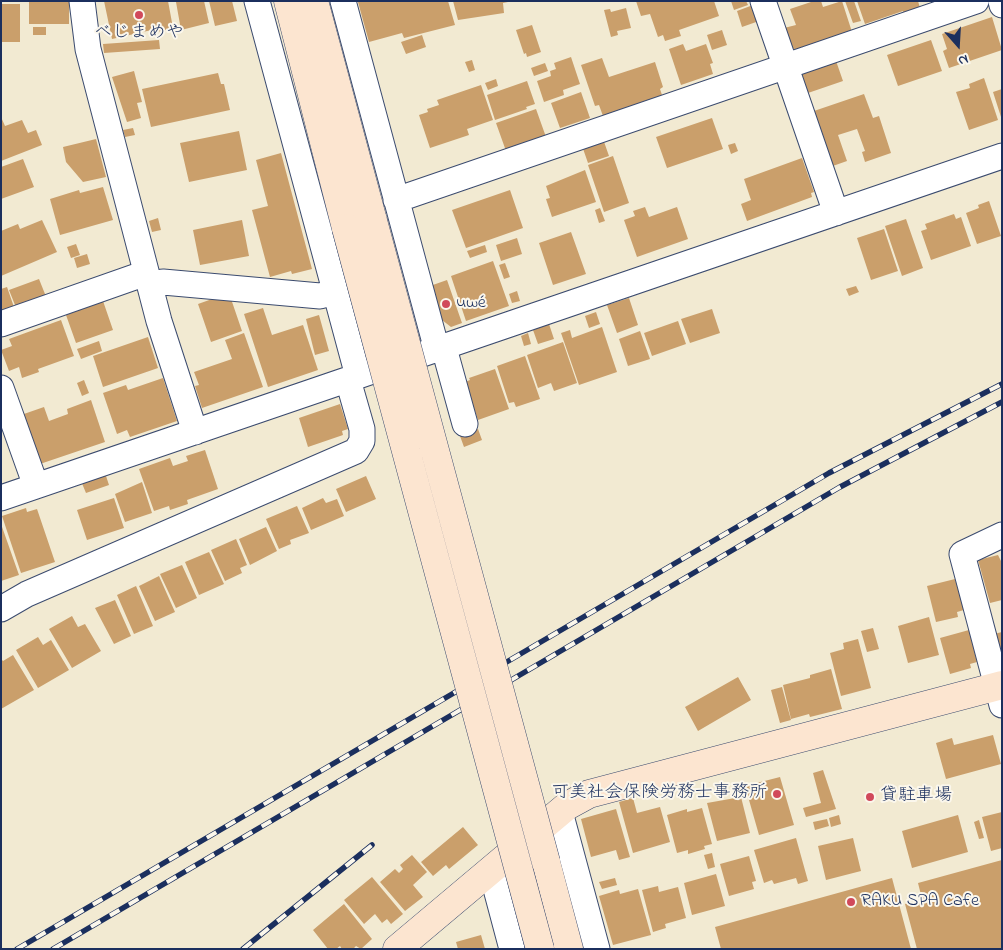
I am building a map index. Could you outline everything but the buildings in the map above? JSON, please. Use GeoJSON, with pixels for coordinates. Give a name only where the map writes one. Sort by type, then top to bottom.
{"type":"FeatureCollection","features":[{"type":"Feature","properties":{"kind":"street"},"geometry":{"type":"LineString","coordinates":[[82,1],[88,49],[148,279],[195,432]]}},
{"type":"Feature","properties":{"kind":"street"},"geometry":{"type":"LineString","coordinates":[[1,609],[27,594],[356,451],[362,441],[362,429],[353,378],[335,292],[257,1]]}},
{"type":"Feature","properties":{"kind":"street"},"geometry":{"type":"LineString","coordinates":[[288,1],[346,228],[540,949]]}},
{"type":"Feature","properties":{"kind":"street"},"geometry":{"type":"LineString","coordinates":[[314,1],[569,949]]}},
{"type":"Feature","properties":{"kind":"street"},"geometry":{"type":"LineString","coordinates":[[343,1],[396,200],[464,424]]}},
{"type":"Feature","properties":{"kind":"street"},"geometry":{"type":"LineString","coordinates":[[763,1],[836,213]]}},
{"type":"Feature","properties":{"kind":"street"},"geometry":{"type":"LineString","coordinates":[[396,200],[976,1]]}},
{"type":"Feature","properties":{"kind":"street"},"geometry":{"type":"LineString","coordinates":[[1,498],[1002,156]]}},
{"type":"Feature","properties":{"kind":"street"},"geometry":{"type":"LineString","coordinates":[[1,324],[148,279],[162,282],[320,296],[335,292]]}},
{"type":"Feature","properties":{"kind":"street"},"geometry":{"type":"LineString","coordinates":[[1,388],[36,486]]}},
{"type":"Feature","properties":{"kind":"street"},"geometry":{"type":"LineString","coordinates":[[396,949],[560,812],[589,794],[1000,692],[962,554],[1002,535]]}},
{"type":"Feature","properties":{"kind":"street"},"geometry":{"type":"LineString","coordinates":[[560,812],[597,949]]}},
{"type":"Feature","properties":{"kind":"street"},"geometry":{"type":"LineString","coordinates":[[491,870],[512,949]]}},
{"type":"Feature","properties":{"kind":"railway"},"geometry":{"type":"LineString","coordinates":[[17,949],[829,473],[1002,384]]}},
{"type":"Feature","properties":{"kind":"railway"},"geometry":{"type":"LineString","coordinates":[[53,949],[840,487],[1002,402]]}},
{"type":"Feature","properties":{"kind":"railway"},"geometry":{"type":"LineString","coordinates":[[243,949],[372,845]]}},
{"type":"Feature","properties":{"kind":"place","name":"べじまめや"},"geometry":{"type":"Point","coordinates":[139,15]}},
{"type":"Feature","properties":{"kind":"place","name":"uwé"},"geometry":{"type":"Point","coordinates":[446,304]}},
{"type":"Feature","properties":{"kind":"place","name":"可美社会保険労務士事務所"},"geometry":{"type":"Point","coordinates":[777,794]}},
{"type":"Feature","properties":{"kind":"place","name":"貸駐車場"},"geometry":{"type":"Point","coordinates":[870,797]}},
{"type":"Feature","properties":{"kind":"place","name":"RAKU SPA Cafe"},"geometry":{"type":"Point","coordinates":[851,902]}}]}
